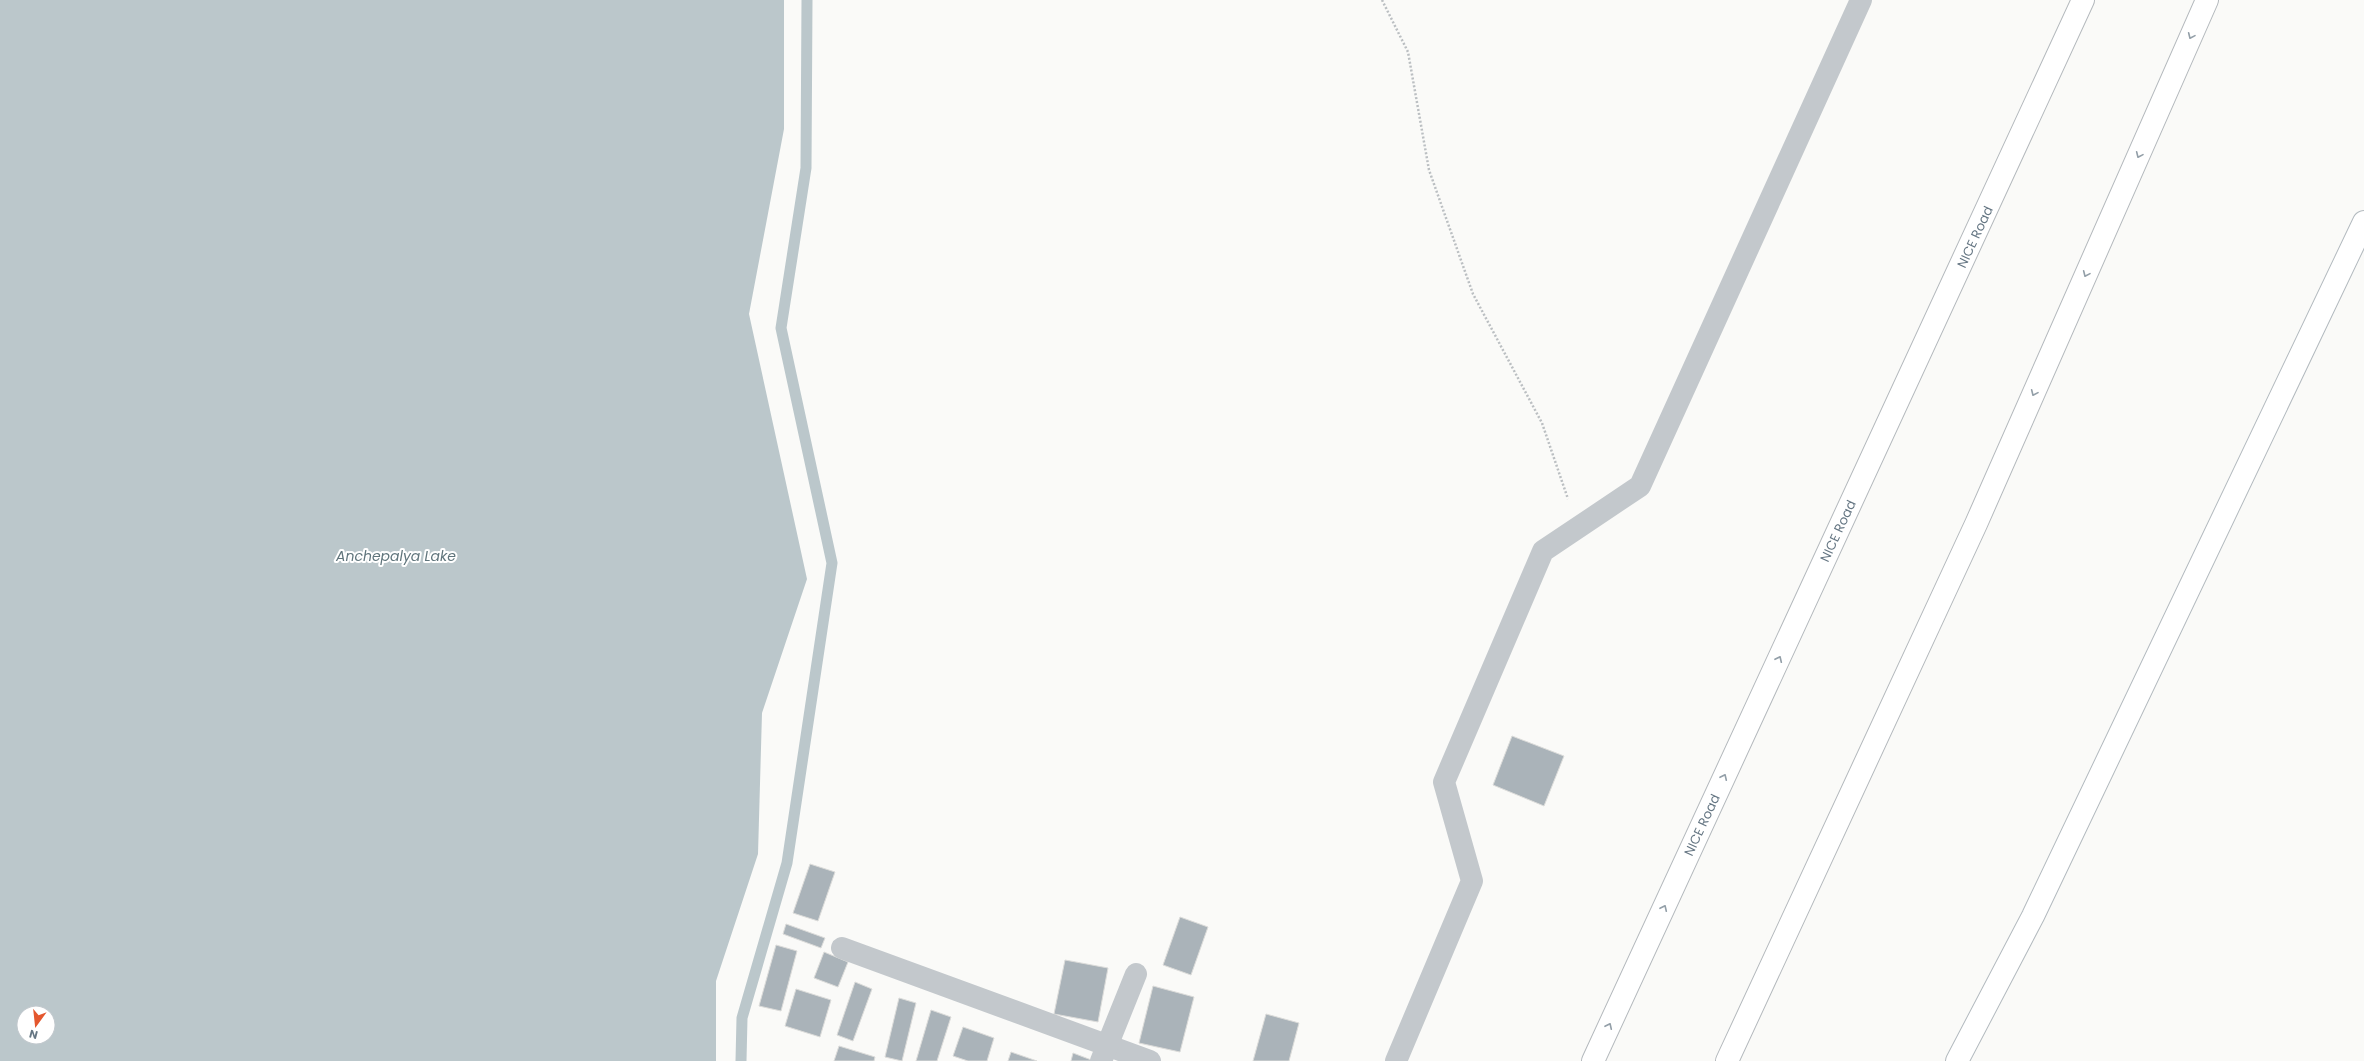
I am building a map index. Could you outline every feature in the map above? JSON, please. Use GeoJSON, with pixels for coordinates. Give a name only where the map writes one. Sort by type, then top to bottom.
{"type":"FeatureCollection","features":[{"type":"Feature","properties":{"kind":"main road","name":"NICE Road"},"geometry":{"type":"LineString","coordinates":[[1593,1061],[2083,0]]}},
{"type":"Feature","properties":{"kind":"main road"},"geometry":{"type":"LineString","coordinates":[[1727,1061],[1976,524],[2207,0]]}},
{"type":"Feature","properties":{"kind":"main road"},"geometry":{"type":"LineString","coordinates":[[1957,1061],[2033,916],[2364,222]]}},
{"type":"Feature","properties":{"kind":"street"},"geometry":{"type":"LineString","coordinates":[[1396,1061],[1472,880],[1444,782],[1543,551],[1640,486],[1861,0]]}},
{"type":"Feature","properties":{"kind":"street"},"geometry":{"type":"LineString","coordinates":[[842,948],[1104,1053],[1150,1061]]}},
{"type":"Feature","properties":{"kind":"street"},"geometry":{"type":"LineString","coordinates":[[1104,1053],[1136,974]]}},
{"type":"Feature","properties":{"kind":"path"},"geometry":{"type":"LineString","coordinates":[[1382,0],[1408,52],[1429,170],[1473,294],[1542,423],[1578,528]]}},
{"type":"Feature","properties":{"kind":"water","name":"Anchepalya Lake"},"geometry":{"type":"Polygon","coordinates":[[[0,0],[784,0],[784,129],[749,314],[807,579],[762,713],[758,854],[716,981],[716,1061],[0,1061],[0,0]]]}},
{"type":"Feature","properties":{"kind":"building"},"geometry":{"type":"Polygon","coordinates":[[[1512,736],[1564,756],[1544,806],[1493,785],[1512,736]]]}},
{"type":"Feature","properties":{"kind":"building"},"geometry":{"type":"Polygon","coordinates":[[[810,864],[835,872],[818,921],[793,913],[810,864]]]}},
{"type":"Feature","properties":{"kind":"building"},"geometry":{"type":"Polygon","coordinates":[[[1180,917],[1208,927],[1191,975],[1163,965],[1180,917]]]}},
{"type":"Feature","properties":{"kind":"building"},"geometry":{"type":"Polygon","coordinates":[[[786,924],[825,938],[821,948],[783,934],[786,924]]]}},
{"type":"Feature","properties":{"kind":"building"},"geometry":{"type":"Polygon","coordinates":[[[776,945],[797,951],[781,1011],[759,1006],[776,945]]]}},
{"type":"Feature","properties":{"kind":"building"},"geometry":{"type":"Polygon","coordinates":[[[824,952],[848,962],[838,987],[814,978],[824,952]]]}},
{"type":"Feature","properties":{"kind":"building"},"geometry":{"type":"Polygon","coordinates":[[[1065,960],[1108,968],[1098,1022],[1054,1014],[1065,960]]]}},
{"type":"Feature","properties":{"kind":"building"},"geometry":{"type":"Polygon","coordinates":[[[855,982],[872,989],[853,1041],[837,1035],[855,982]]]}},
{"type":"Feature","properties":{"kind":"building"},"geometry":{"type":"Polygon","coordinates":[[[1153,986],[1194,997],[1180,1052],[1139,1043],[1153,986]]]}},
{"type":"Feature","properties":{"kind":"building"},"geometry":{"type":"Polygon","coordinates":[[[796,989],[831,1000],[820,1037],[785,1026],[796,989]]]}},
{"type":"Feature","properties":{"kind":"building"},"geometry":{"type":"Polygon","coordinates":[[[899,998],[916,1003],[902,1061],[885,1057],[899,998]]]}},
{"type":"Feature","properties":{"kind":"building"},"geometry":{"type":"Polygon","coordinates":[[[931,1010],[951,1017],[937,1061],[916,1061],[931,1010]]]}},
{"type":"Feature","properties":{"kind":"building"},"geometry":{"type":"Polygon","coordinates":[[[1266,1014],[1299,1023],[1289,1061],[1253,1061],[1266,1014]]]}},
{"type":"Feature","properties":{"kind":"building"},"geometry":{"type":"Polygon","coordinates":[[[963,1027],[994,1038],[987,1061],[968,1061],[953,1056],[963,1027]]]}},
{"type":"Feature","properties":{"kind":"building"},"geometry":{"type":"Polygon","coordinates":[[[839,1046],[875,1057],[874,1061],[834,1061],[839,1046]]]}},
{"type":"Feature","properties":{"kind":"building"},"geometry":{"type":"Polygon","coordinates":[[[1011,1052],[1037,1061],[1008,1061],[1011,1052]]]}},
{"type":"Feature","properties":{"kind":"building"},"geometry":{"type":"Polygon","coordinates":[[[1073,1053],[1094,1061],[1071,1061],[1073,1053]]]}},
{"type":"Feature","properties":{"kind":"waterway"},"geometry":{"type":"LineString","coordinates":[[741,1061],[742,1018],[787,863],[832,563],[781,328],[806,168],[807,0]]}}]}
